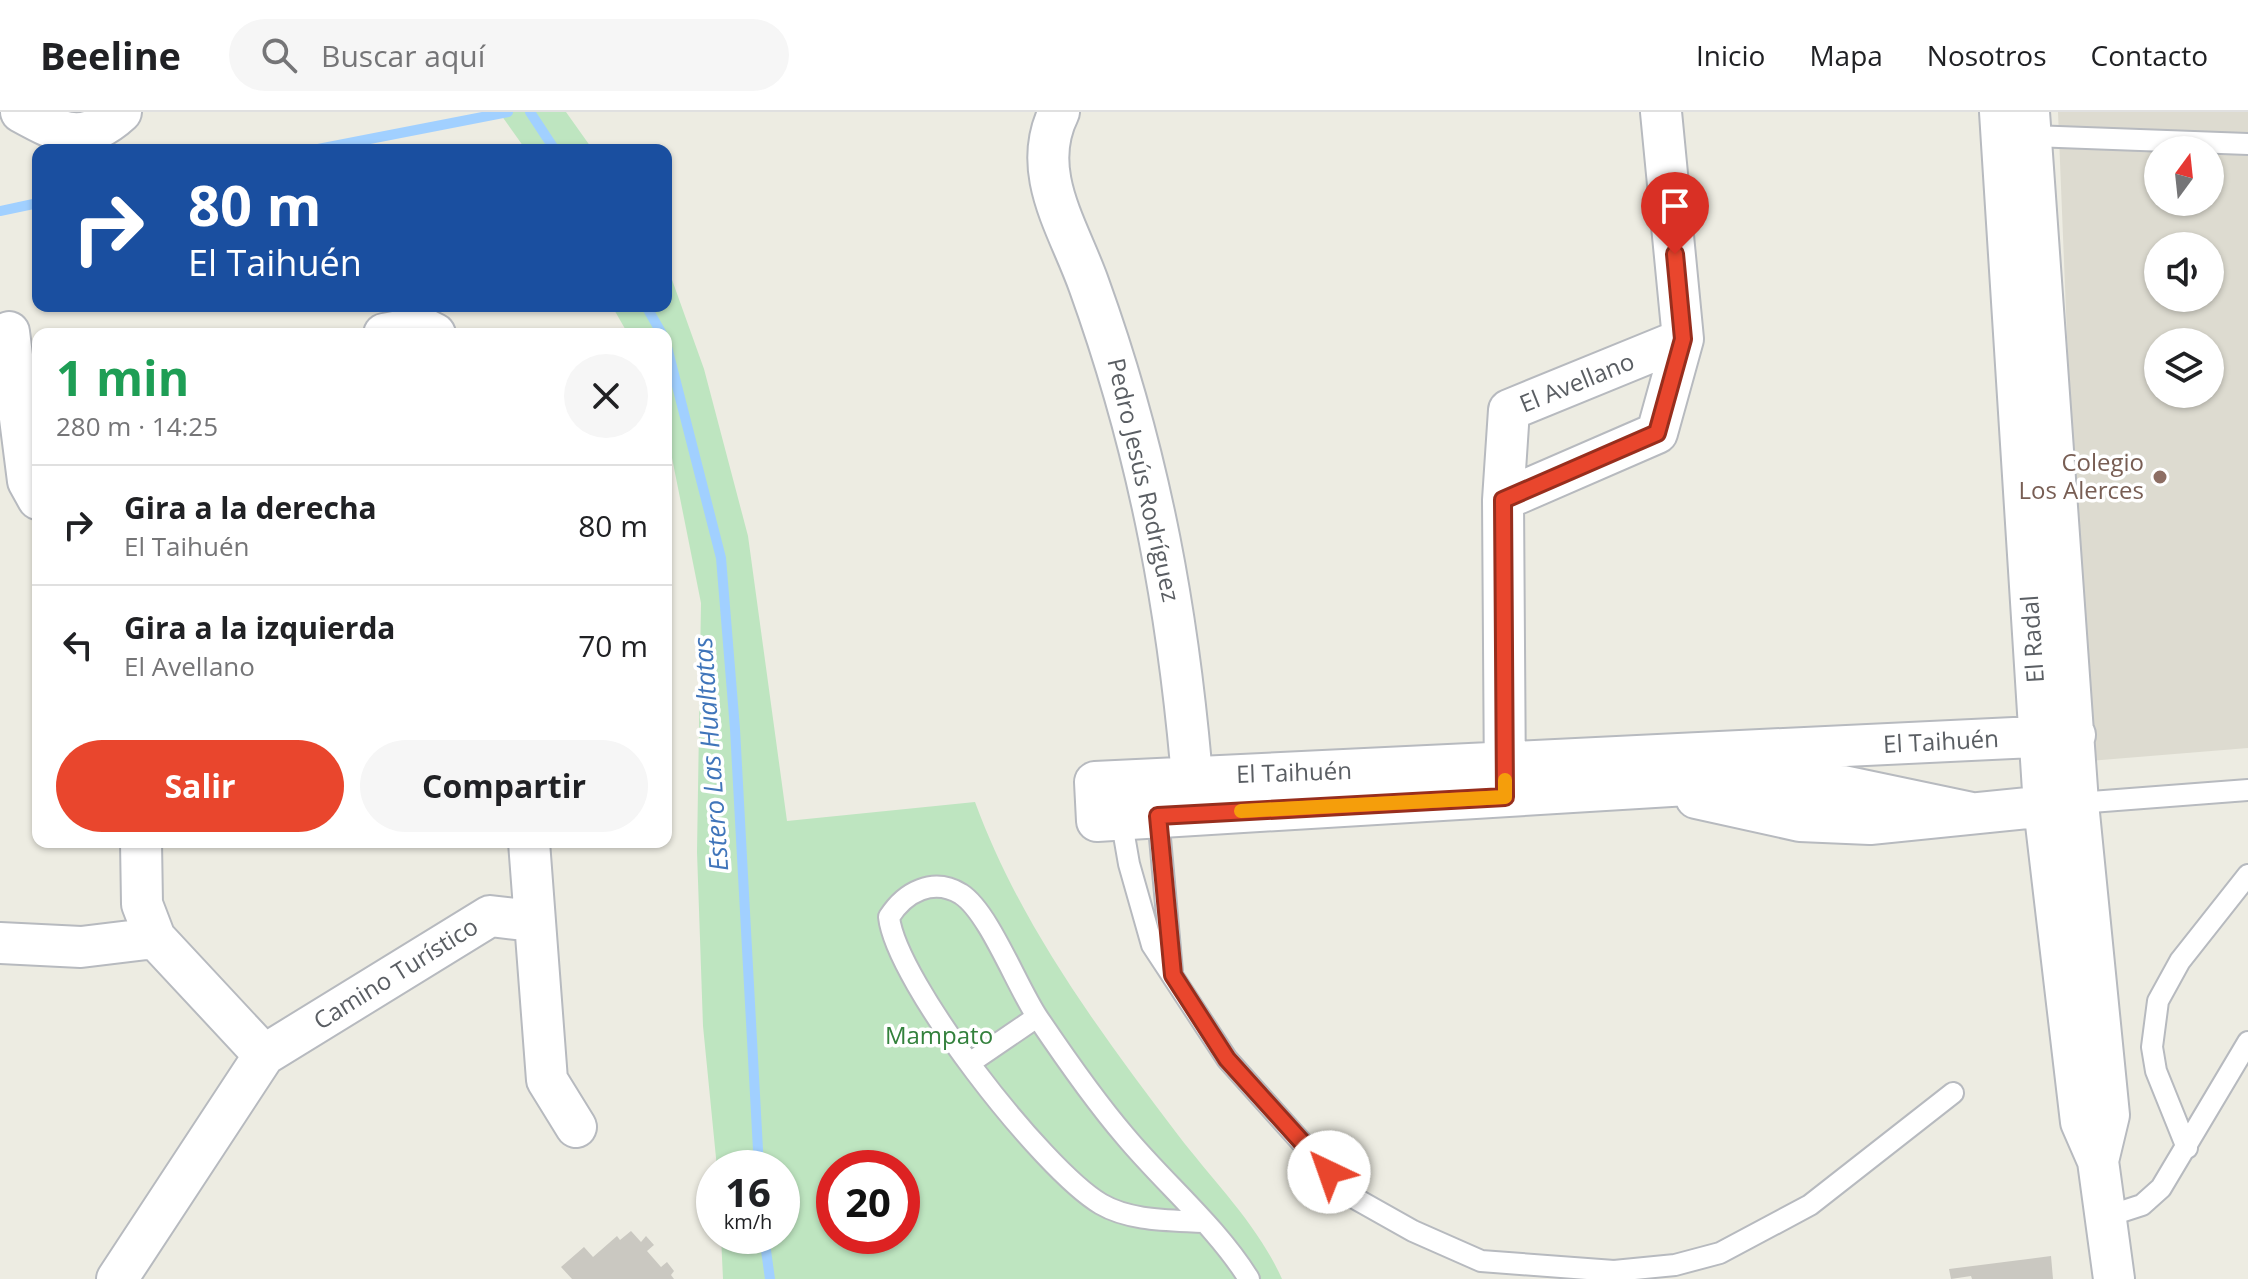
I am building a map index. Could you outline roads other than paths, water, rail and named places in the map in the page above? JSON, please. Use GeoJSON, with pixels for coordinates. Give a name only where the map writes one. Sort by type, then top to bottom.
{"type":"FeatureCollection","features":[{"type":"Feature","properties":{"kind":"street"},"geometry":{"type":"LineString","coordinates":[[21,112],[74,136],[104,127],[121,112]]}},
{"type":"Feature","properties":{"kind":"street","name":"Pedro Jesús Rodríguez"},"geometry":{"type":"LineString","coordinates":[[1059,112],[1048,150],[1049,186],[1111,347],[1150,487],[1174,602],[1166,806]]}},
{"type":"Feature","properties":{"kind":"street","name":"El Avellano"},"geometry":{"type":"LineString","coordinates":[[1503,500],[1657,433],[1683,339],[1661,112]]}},
{"type":"Feature","properties":{"kind":"street","name":"El Radal"},"geometry":{"type":"LineString","coordinates":[[2020,120],[2081,1122],[2098,1161],[2114,1279]]}},
{"type":"Feature","properties":{"kind":"street"},"geometry":{"type":"LineString","coordinates":[[9,332],[28,481],[32,488]]}},
{"type":"Feature","properties":{"kind":"street","name":"El Avellano"},"geometry":{"type":"LineString","coordinates":[[1505,780],[1503,500],[1509,410],[1683,339]]}},
{"type":"Feature","properties":{"kind":"street","name":"El Taihuén"},"geometry":{"type":"LineString","coordinates":[[1166,806],[2057,736]]}},
{"type":"Feature","properties":{"kind":"street","name":"El Taihuén"},"geometry":{"type":"LineString","coordinates":[[1505,780],[1641,790],[1698,798],[1800,821],[1831,823],[1925,821],[1972,813],[2061,805]]}},
{"type":"Feature","properties":{"kind":"street"},"geometry":{"type":"LineString","coordinates":[[141,848],[142,904],[155,938],[264,1055]]}},
{"type":"Feature","properties":{"kind":"street"},"geometry":{"type":"LineString","coordinates":[[529,848],[547,1080],[576,1127]]}},
{"type":"Feature","properties":{"kind":"street","name":"Camino Turístico"},"geometry":{"type":"LineString","coordinates":[[117,1279],[264,1055],[490,916],[533,921]]}},
{"type":"Feature","properties":{"kind":"street"},"geometry":{"type":"LineString","coordinates":[[0,943],[81,947],[155,938]]}},
{"type":"Feature","properties":{"kind":"lane"},"geometry":{"type":"LineString","coordinates":[[2020,120],[2248,144]]}},
{"type":"Feature","properties":{"kind":"lane"},"geometry":{"type":"LineString","coordinates":[[2061,805],[2248,790]]}},
{"type":"Feature","properties":{"kind":"lane"},"geometry":{"type":"LineString","coordinates":[[1166,806],[1129,864],[1152,945],[1227,1059],[1349,1195],[1413,1231],[1481,1261],[1614,1271],[1675,1265],[1720,1253],[1810,1205],[1953,1093]]}},
{"type":"Feature","properties":{"kind":"lane"},"geometry":{"type":"LineString","coordinates":[[1166,806],[1173,975]]}},
{"type":"Feature","properties":{"kind":"lane"},"geometry":{"type":"LineString","coordinates":[[2187,1148],[2156,1071],[2152,1047],[2156,1012],[2167,981],[2180,961],[2248,875]]}},
{"type":"Feature","properties":{"kind":"lane"},"geometry":{"type":"LineString","coordinates":[[1203,1222],[1146,1218],[1100,1204],[1068,1179],[1029,1138],[971,1062],[909,970],[891,934],[889,917],[905,895],[932,886],[962,895],[976,908],[1037,1017],[1123,1134],[1234,1254],[1249,1279]]}},
{"type":"Feature","properties":{"kind":"lane"},"geometry":{"type":"LineString","coordinates":[[971,1062],[1037,1017]]}},
{"type":"Feature","properties":{"kind":"lane"},"geometry":{"type":"LineString","coordinates":[[2105,1217],[2142,1205],[2161,1188],[2248,1042]]}},
{"type":"Feature","properties":{"kind":"waterway"},"geometry":{"type":"LineString","coordinates":[[344,144],[508,112]]}},
{"type":"Feature","properties":{"kind":"waterway","name":"Estero Las Hualtatas"},"geometry":{"type":"LineString","coordinates":[[530,112],[551,144]]}},
{"type":"Feature","properties":{"kind":"waterway"},"geometry":{"type":"LineString","coordinates":[[0,211],[32,204]]}},
{"type":"Feature","properties":{"kind":"waterway","name":"Estero Las Hualtatas"},"geometry":{"type":"LineString","coordinates":[[649,312],[659,328]]}},
{"type":"Feature","properties":{"kind":"waterway","name":"Estero Las Hualtatas"},"geometry":{"type":"LineString","coordinates":[[672,366],[721,558],[735,729],[758,1150]]}},
{"type":"Feature","properties":{"kind":"waterway","name":"Estero Las Hualtatas"},"geometry":{"type":"LineString","coordinates":[[767,1254],[770,1279]]}},
{"type":"Feature","properties":{"kind":"place","name":"Colegio Los Alerces"},"geometry":{"type":"Point","coordinates":[2160,477]}},
{"type":"Feature","properties":{"kind":"park label","name":"Mampato"},"geometry":{"type":"Point","coordinates":[939,1036]}}]}
